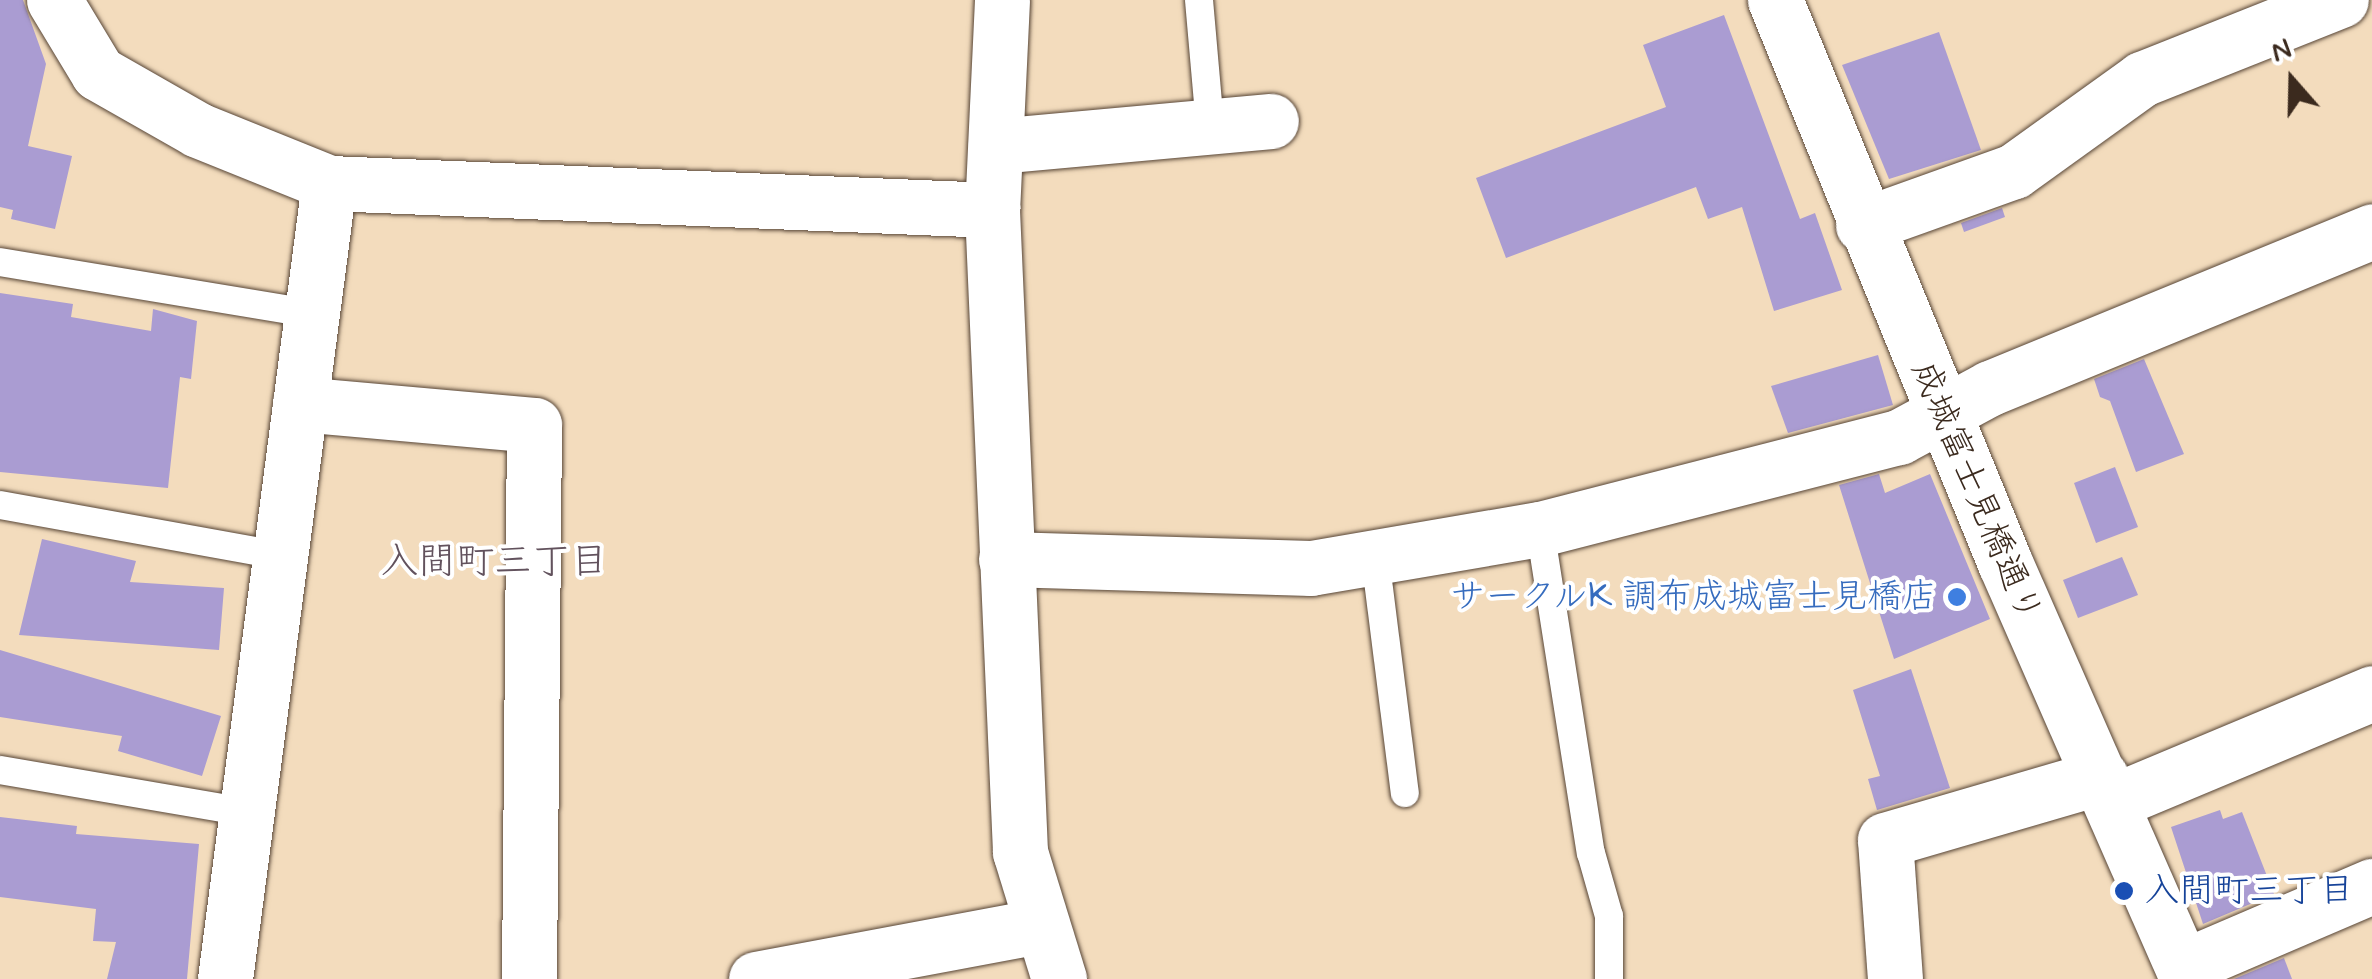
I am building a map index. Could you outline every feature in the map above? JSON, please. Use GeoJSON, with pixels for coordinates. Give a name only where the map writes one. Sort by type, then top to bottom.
{"type":"FeatureCollection","features":[{"type":"Feature","properties":{"kind":"street"},"geometry":{"type":"LineString","coordinates":[[54,0],[98,73],[198,130],[329,183],[992,210]]}},
{"type":"Feature","properties":{"kind":"street"},"geometry":{"type":"LineString","coordinates":[[1002,0],[992,210],[1020,852],[1059,979]]}},
{"type":"Feature","properties":{"kind":"street","name":"成城富士見橋通り"},"geometry":{"type":"LineString","coordinates":[[1775,0],[1863,225],[2186,973]]}},
{"type":"Feature","properties":{"kind":"street"},"geometry":{"type":"LineString","coordinates":[[1863,225],[2014,171],[2142,79],[2340,0]]}},
{"type":"Feature","properties":{"kind":"street"},"geometry":{"type":"LineString","coordinates":[[996,146],[1271,121]]}},
{"type":"Feature","properties":{"kind":"street"},"geometry":{"type":"LineString","coordinates":[[225,979],[284,556],[309,313],[329,183]]}},
{"type":"Feature","properties":{"kind":"street"},"geometry":{"type":"LineString","coordinates":[[1006,559],[1310,568],[1540,529],[1899,438],[1945,418],[1990,388],[2372,230]]}},
{"type":"Feature","properties":{"kind":"street"},"geometry":{"type":"LineString","coordinates":[[300,404],[534,425],[529,979]]}},
{"type":"Feature","properties":{"kind":"street"},"geometry":{"type":"LineString","coordinates":[[1895,979],[1884,840],[2107,790],[2372,693]]}},
{"type":"Feature","properties":{"kind":"street"},"geometry":{"type":"LineString","coordinates":[[2186,973],[2372,886]]}},
{"type":"Feature","properties":{"kind":"street"},"geometry":{"type":"LineString","coordinates":[[756,979],[1040,926]]}},
{"type":"Feature","properties":{"kind":"lane"},"geometry":{"type":"LineString","coordinates":[[1199,0],[1210,126]]}},
{"type":"Feature","properties":{"kind":"lane"},"geometry":{"type":"LineString","coordinates":[[0,262],[309,313]]}},
{"type":"Feature","properties":{"kind":"lane"},"geometry":{"type":"LineString","coordinates":[[0,504],[284,556]]}},
{"type":"Feature","properties":{"kind":"lane"},"geometry":{"type":"LineString","coordinates":[[1540,529],[1591,853],[1608,916],[1609,979]]}},
{"type":"Feature","properties":{"kind":"lane"},"geometry":{"type":"LineString","coordinates":[[1375,557],[1405,793]]}},
{"type":"Feature","properties":{"kind":"lane"},"geometry":{"type":"LineString","coordinates":[[0,770],[246,812]]}},
{"type":"Feature","properties":{"kind":"building"},"geometry":{"type":"Polygon","coordinates":[[[0,0],[23,0],[46,64],[28,146],[72,156],[55,229],[11,219],[13,210],[0,207],[0,0]]]}},
{"type":"Feature","properties":{"kind":"building"},"geometry":{"type":"Polygon","coordinates":[[[1724,15],[1800,219],[1815,213],[1842,290],[1774,311],[1742,207],[1708,219],[1696,187],[1506,258],[1476,178],[1666,107],[1643,45],[1724,15]]]}},
{"type":"Feature","properties":{"kind":"building"},"geometry":{"type":"Polygon","coordinates":[[[1939,32],[1981,150],[1889,179],[1842,65],[1939,32]]]}},
{"type":"Feature","properties":{"kind":"building"},"geometry":{"type":"Polygon","coordinates":[[[2002,208],[2005,217],[1964,232],[1961,223],[2002,208]]]}},
{"type":"Feature","properties":{"kind":"building"},"geometry":{"type":"Polygon","coordinates":[[[0,293],[73,304],[71,317],[151,331],[153,309],[197,321],[191,379],[180,377],[168,488],[0,472],[0,293]]]}},
{"type":"Feature","properties":{"kind":"building"},"geometry":{"type":"Polygon","coordinates":[[[1878,355],[1893,405],[1788,433],[1771,386],[1878,355]]]}},
{"type":"Feature","properties":{"kind":"building"},"geometry":{"type":"Polygon","coordinates":[[[2144,359],[2184,454],[2136,472],[2110,401],[2100,397],[2094,379],[2144,359]]]}},
{"type":"Feature","properties":{"kind":"building"},"geometry":{"type":"Polygon","coordinates":[[[2115,467],[2138,527],[2096,543],[2074,483],[2115,467]]]}},
{"type":"Feature","properties":{"kind":"building"},"geometry":{"type":"Polygon","coordinates":[[[1879,474],[1885,493],[1930,474],[1990,619],[1894,659],[1839,485],[1879,474]]]}},
{"type":"Feature","properties":{"kind":"building"},"geometry":{"type":"Polygon","coordinates":[[[42,539],[136,561],[130,582],[224,588],[219,650],[19,635],[42,539]]]}},
{"type":"Feature","properties":{"kind":"building"},"geometry":{"type":"Polygon","coordinates":[[[2122,557],[2138,595],[2078,618],[2063,580],[2122,557]]]}},
{"type":"Feature","properties":{"kind":"building"},"geometry":{"type":"Polygon","coordinates":[[[0,650],[221,716],[202,776],[118,751],[122,736],[0,717],[0,650]]]}},
{"type":"Feature","properties":{"kind":"building"},"geometry":{"type":"Polygon","coordinates":[[[1911,669],[1950,788],[1877,810],[1868,779],[1880,776],[1853,690],[1911,669]]]}},
{"type":"Feature","properties":{"kind":"building"},"geometry":{"type":"Polygon","coordinates":[[[2220,810],[2223,819],[2242,812],[2274,894],[2203,924],[2171,827],[2220,810]]]}},
{"type":"Feature","properties":{"kind":"building"},"geometry":{"type":"Polygon","coordinates":[[[0,817],[77,826],[76,834],[199,844],[187,979],[107,979],[116,942],[93,941],[96,909],[0,897],[0,817]]]}},
{"type":"Feature","properties":{"kind":"building"},"geometry":{"type":"Polygon","coordinates":[[[2284,958],[2292,979],[2234,979],[2284,958]]]}},
{"type":"Feature","properties":{"kind":"place","name":"サークルK 調布成城富士見橋店"},"geometry":{"type":"Point","coordinates":[1957,597]}},
{"type":"Feature","properties":{"kind":"place","name":"入間町三丁目"},"geometry":{"type":"Point","coordinates":[2124,891]}},
{"type":"Feature","properties":{"kind":"district","name":"入間町三丁目"},"geometry":{"type":"Point","coordinates":[494,563]}}]}
